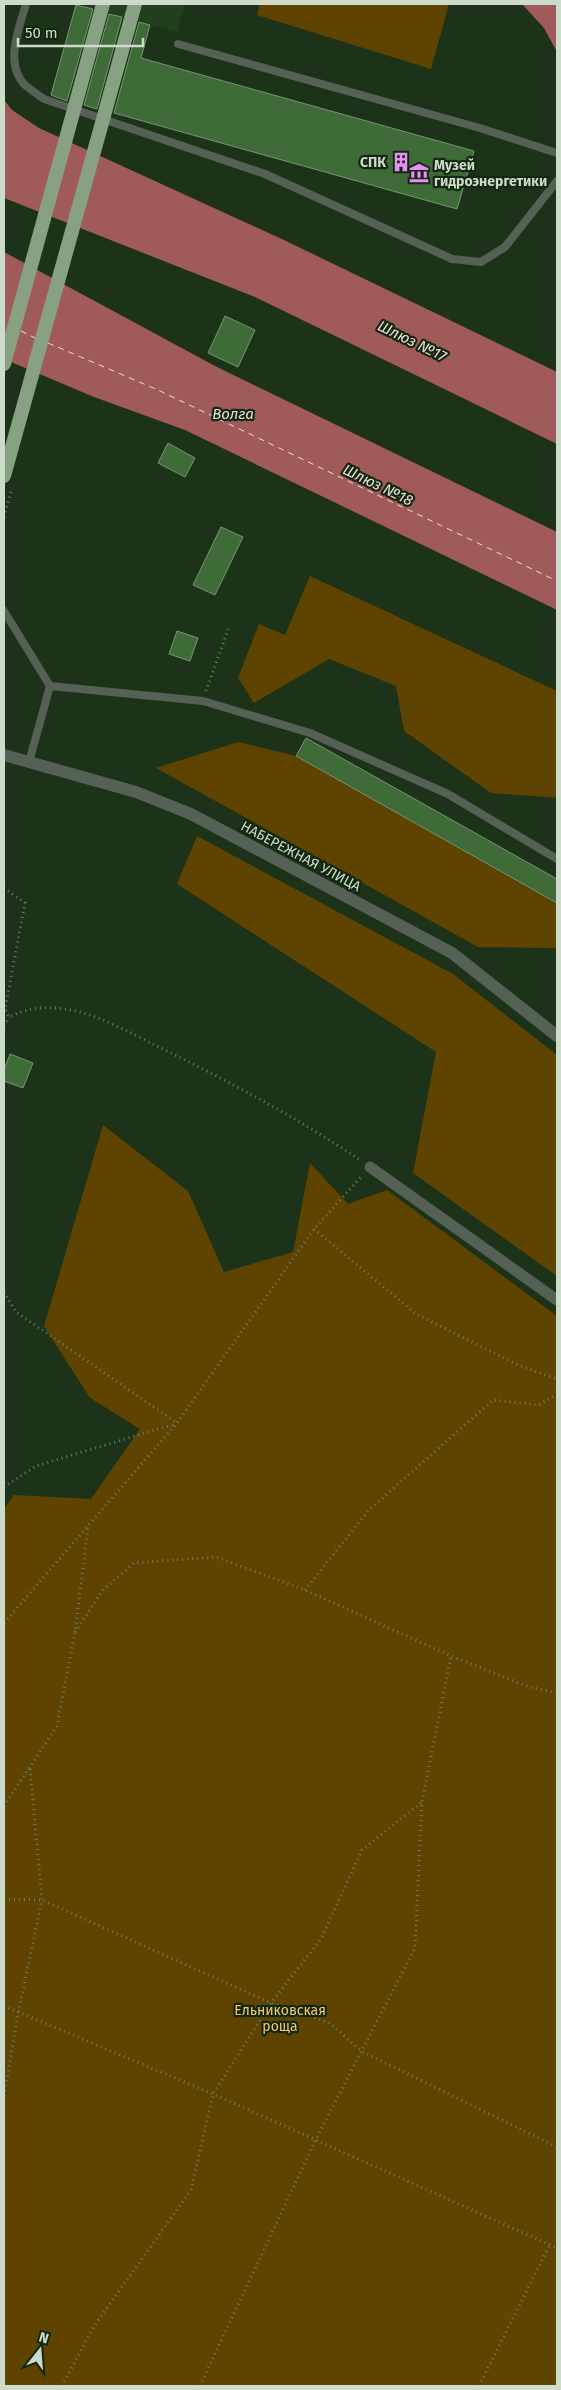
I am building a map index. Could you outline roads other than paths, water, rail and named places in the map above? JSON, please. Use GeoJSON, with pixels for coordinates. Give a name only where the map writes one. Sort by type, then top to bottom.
{"type":"FeatureCollection","features":[{"type":"Feature","properties":{"kind":"highway"},"geometry":{"type":"LineString","coordinates":[[4,364],[103,4]]}},
{"type":"Feature","properties":{"kind":"highway"},"geometry":{"type":"LineString","coordinates":[[4,476],[135,4]]}},
{"type":"Feature","properties":{"kind":"street","name":"НАБЕРЕЖНАЯ УЛИЦА"},"geometry":{"type":"LineString","coordinates":[[4,755],[136,792],[191,814],[452,953],[557,1036]]}},
{"type":"Feature","properties":{"kind":"street"},"geometry":{"type":"LineString","coordinates":[[370,1167],[557,1300]]}},
{"type":"Feature","properties":{"kind":"lane"},"geometry":{"type":"LineString","coordinates":[[26,4],[15,41],[15,66],[24,84],[44,99],[264,174],[452,259],[481,262],[505,248],[557,181]]}},
{"type":"Feature","properties":{"kind":"lane"},"geometry":{"type":"LineString","coordinates":[[178,44],[480,128],[557,153]]}},
{"type":"Feature","properties":{"kind":"lane"},"geometry":{"type":"LineString","coordinates":[[4,611],[50,686],[30,762]]}},
{"type":"Feature","properties":{"kind":"lane"},"geometry":{"type":"LineString","coordinates":[[50,686],[202,701],[310,733],[440,790],[557,859]]}},
{"type":"Feature","properties":{"kind":"water"},"geometry":{"type":"Polygon","coordinates":[[[522,4],[557,4],[557,52],[544,28],[522,4]]]}},
{"type":"Feature","properties":{"kind":"water","name":"Шлюз №17"},"geometry":{"type":"Polygon","coordinates":[[[4,100],[12,110],[39,128],[284,240],[557,372],[557,444],[255,297],[4,198],[4,100]]]}},
{"type":"Feature","properties":{"kind":"water","name":"Волга"},"geometry":{"type":"Polygon","coordinates":[[[4,252],[215,366],[557,532],[557,610],[185,430],[94,397],[4,359],[4,252]]]}},
{"type":"Feature","properties":{"kind":"place","name":"СПК"},"geometry":{"type":"Point","coordinates":[401,162]}},
{"type":"Feature","properties":{"kind":"place","name":"Музей гидроэнергетики"},"geometry":{"type":"Point","coordinates":[419,173]}},
{"type":"Feature","properties":{"kind":"water label","name":"Шлюз №18"},"geometry":{"type":"Point","coordinates":[378,485]}},
{"type":"Feature","properties":{"kind":"park label","name":"Ельниковская роща"},"geometry":{"type":"Point","coordinates":[280,2018]}}]}
